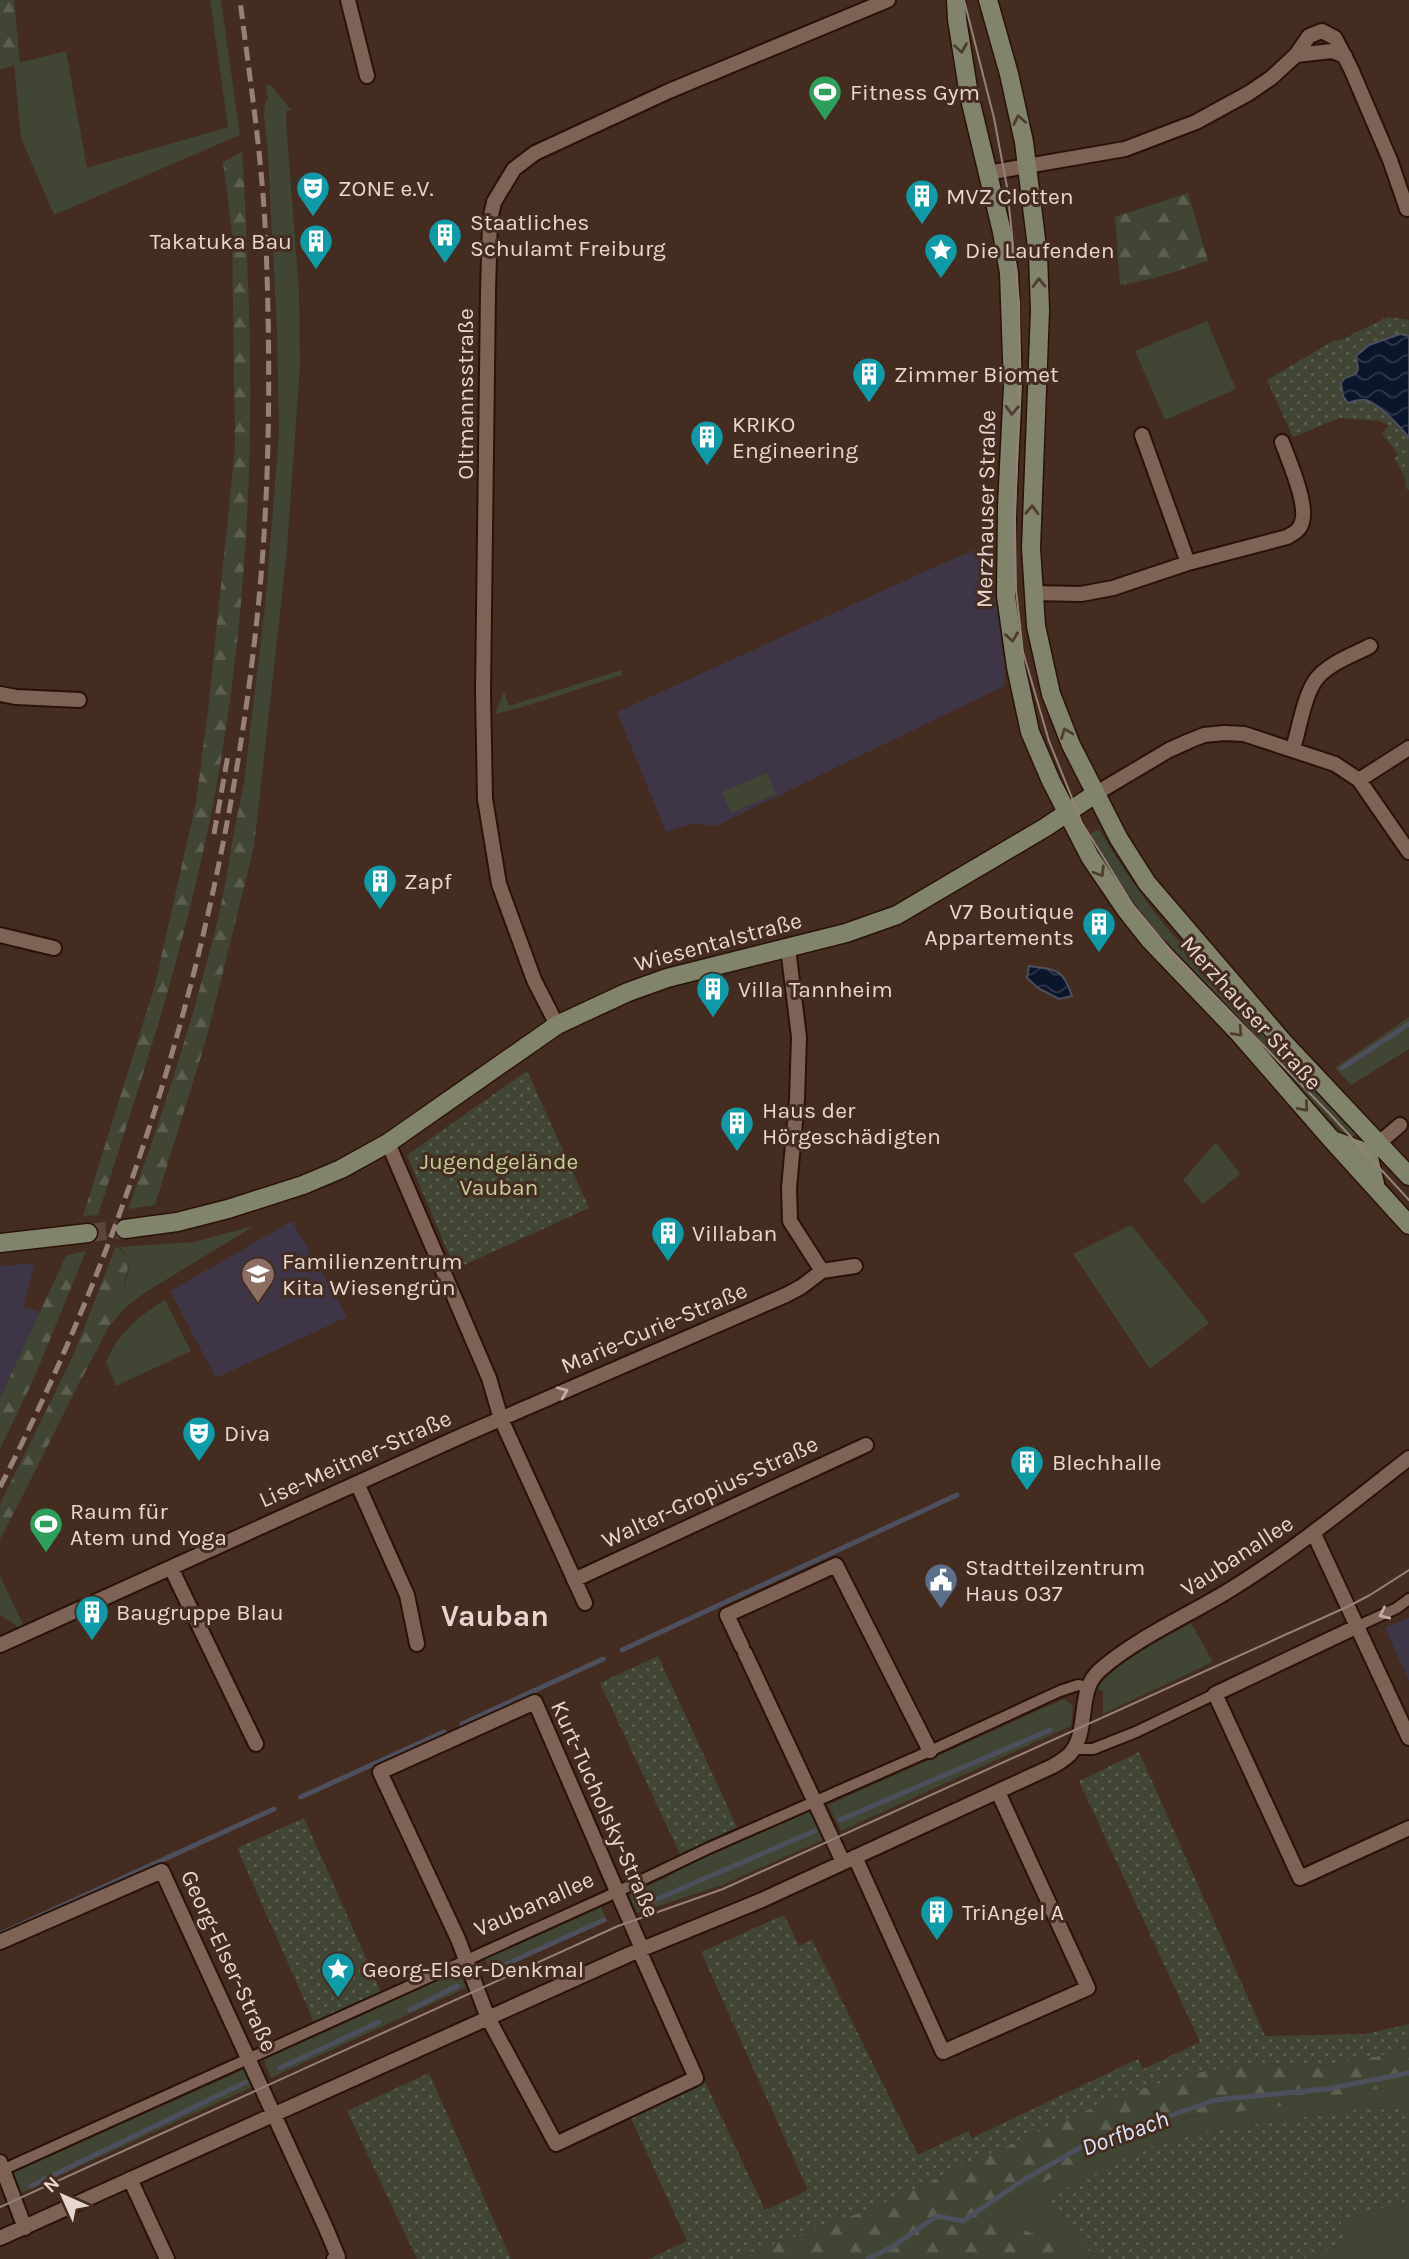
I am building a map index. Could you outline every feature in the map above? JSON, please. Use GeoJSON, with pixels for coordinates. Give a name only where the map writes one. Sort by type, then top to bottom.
{"type":"FeatureCollection","features":[{"type":"Feature","properties":{"kind":"main road","name":"Merzhauser Straße"},"geometry":{"type":"LineString","coordinates":[[956,0],[969,95],[1002,232],[1009,273],[1013,386],[1006,596],[1016,667],[1030,732],[1071,810],[1090,856],[1126,910],[1149,939],[1253,1049],[1409,1224]]}},
{"type":"Feature","properties":{"kind":"main road","name":"Merzhauser Straße"},"geometry":{"type":"LineString","coordinates":[[988,2],[1014,96],[1027,166],[1038,255],[1040,296],[1031,548],[1032,593],[1043,666],[1051,694],[1070,745],[1095,794],[1133,863],[1165,906],[1373,1148],[1409,1175]]}},
{"type":"Feature","properties":{"kind":"main road","name":"Wiesentalstraße"},"geometry":{"type":"LineString","coordinates":[[125,1229],[177,1222],[228,1209],[290,1189],[341,1168],[388,1143],[557,1025],[628,992],[667,978],[846,933],[897,915],[1013,847],[1095,794]]}},
{"type":"Feature","properties":{"kind":"main road"},"geometry":{"type":"LineString","coordinates":[[1071,810],[1110,821]]}},
{"type":"Feature","properties":{"kind":"main road"},"geometry":{"type":"LineString","coordinates":[[1332,1140],[1373,1148],[1376,1188]]}},
{"type":"Feature","properties":{"kind":"main road"},"geometry":{"type":"LineString","coordinates":[[0,1242],[88,1233]]}},
{"type":"Feature","properties":{"kind":"street"},"geometry":{"type":"LineString","coordinates":[[348,0],[367,76]]}},
{"type":"Feature","properties":{"kind":"street","name":"Oltmannsstraße"},"geometry":{"type":"LineString","coordinates":[[557,1025],[534,980],[499,884],[485,799],[488,291],[494,202],[514,169],[534,152],[669,91],[888,0]]}},
{"type":"Feature","properties":{"kind":"street"},"geometry":{"type":"LineString","coordinates":[[986,173],[1125,149],[1196,122],[1260,85],[1296,55],[1309,36],[1322,31],[1335,38],[1345,56],[1390,160],[1407,209]]}},
{"type":"Feature","properties":{"kind":"street"},"geometry":{"type":"LineString","coordinates":[[1296,55],[1332,51],[1345,56]]}},
{"type":"Feature","properties":{"kind":"street"},"geometry":{"type":"LineString","coordinates":[[1142,435],[1188,563]]}},
{"type":"Feature","properties":{"kind":"street"},"geometry":{"type":"LineString","coordinates":[[1032,593],[1081,594],[1113,588],[1188,563],[1287,537],[1298,530],[1304,519],[1298,485],[1282,442]]}},
{"type":"Feature","properties":{"kind":"street"},"geometry":{"type":"LineString","coordinates":[[1293,749],[1310,692],[1317,678],[1338,662],[1370,646]]}},
{"type":"Feature","properties":{"kind":"street"},"geometry":{"type":"LineString","coordinates":[[0,694],[79,700]]}},
{"type":"Feature","properties":{"kind":"street"},"geometry":{"type":"LineString","coordinates":[[1095,794],[1169,750],[1204,735],[1244,734],[1335,764],[1359,780],[1409,852]]}},
{"type":"Feature","properties":{"kind":"street"},"geometry":{"type":"LineString","coordinates":[[1359,780],[1409,748]]}},
{"type":"Feature","properties":{"kind":"street"},"geometry":{"type":"LineString","coordinates":[[0,935],[54,948]]}},
{"type":"Feature","properties":{"kind":"street"},"geometry":{"type":"LineString","coordinates":[[788,948],[799,1037],[797,1099],[789,1188],[790,1221],[822,1271]]}},
{"type":"Feature","properties":{"kind":"street"},"geometry":{"type":"LineString","coordinates":[[1373,1148],[1400,1125]]}},
{"type":"Feature","properties":{"kind":"street"},"geometry":{"type":"LineString","coordinates":[[388,1143],[489,1378],[500,1419],[585,1603]]}},
{"type":"Feature","properties":{"kind":"street","name":"Marie-Curie-Straße"},"geometry":{"type":"LineString","coordinates":[[500,1419],[786,1295],[822,1271],[855,1266]]}},
{"type":"Feature","properties":{"kind":"street","name":"Lise-Meitner-Straße"},"geometry":{"type":"LineString","coordinates":[[0,1645],[500,1419]]}},
{"type":"Feature","properties":{"kind":"street","name":"Walter-Gropius-Straße"},"geometry":{"type":"LineString","coordinates":[[574,1580],[866,1445]]}},
{"type":"Feature","properties":{"kind":"street","name":"Vaubanallee"},"geometry":{"type":"LineString","coordinates":[[1,2168],[1060,1691],[1078,1685],[1088,1687],[1096,1673],[1114,1658],[1227,1592],[1314,1534],[1409,1458]]}},
{"type":"Feature","properties":{"kind":"street"},"geometry":{"type":"LineString","coordinates":[[357,1483],[407,1595],[417,1644]]}},
{"type":"Feature","properties":{"kind":"street"},"geometry":{"type":"LineString","coordinates":[[1314,1534],[1409,1738]]}},
{"type":"Feature","properties":{"kind":"street"},"geometry":{"type":"LineString","coordinates":[[930,1751],[836,1565],[727,1615],[816,1801],[849,1860],[943,2052],[1088,1988],[998,1792]]}},
{"type":"Feature","properties":{"kind":"street"},"geometry":{"type":"LineString","coordinates":[[171,1568],[256,1744]]}},
{"type":"Feature","properties":{"kind":"street"},"geometry":{"type":"LineString","coordinates":[[1074,1749],[1093,1749],[1136,1732],[1397,1608],[1409,1599]]}},
{"type":"Feature","properties":{"kind":"street"},"geometry":{"type":"LineString","coordinates":[[0,2238],[488,2018],[762,1899],[1053,1766],[1074,1749],[1081,1728],[1088,1687]]}},
{"type":"Feature","properties":{"kind":"street"},"geometry":{"type":"LineString","coordinates":[[1215,1694],[1300,1878],[1409,1828]]}},
{"type":"Feature","properties":{"kind":"street","name":"Kurt-Tucholsky-Straße"},"geometry":{"type":"LineString","coordinates":[[535,1702],[641,1950],[696,2078],[556,2144],[488,2018],[458,1940],[380,1772],[535,1702]]}},
{"type":"Feature","properties":{"kind":"street","name":"Georg-Elser-Straße"},"geometry":{"type":"LineString","coordinates":[[0,1942],[162,1871],[338,2257],[334,2259]]}},
{"type":"Feature","properties":{"kind":"street"},"geometry":{"type":"LineString","coordinates":[[1,2168],[25,2228]]}},
{"type":"Feature","properties":{"kind":"street"},"geometry":{"type":"LineString","coordinates":[[130,2179],[167,2259]]}},
{"type":"Feature","properties":{"kind":"shaded area"},"geometry":{"type":"Polygon","coordinates":[[[989,544],[1005,671],[1004,686],[716,826],[694,823],[666,832],[617,712],[989,544]]]}},
{"type":"Feature","properties":{"kind":"shaded area","name":"Familienzentrum Kita Wiesengrün"},"geometry":{"type":"Polygon","coordinates":[[[292,1221],[347,1317],[216,1378],[170,1291],[292,1221]]]}},
{"type":"Feature","properties":{"kind":"shaded area"},"geometry":{"type":"Polygon","coordinates":[[[35,1263],[23,1307],[40,1312],[0,1398],[0,1266],[35,1263]]]}},
{"type":"Feature","properties":{"kind":"shaded area"},"geometry":{"type":"Polygon","coordinates":[[[1409,1617],[1409,1681],[1385,1628],[1409,1617]]]}},
{"type":"Feature","properties":{"kind":"green space"},"geometry":{"type":"Polygon","coordinates":[[[0,0],[14,0],[20,63],[0,70],[0,0]]]}},
{"type":"Feature","properties":{"kind":"green space"},"geometry":{"type":"Polygon","coordinates":[[[210,0],[221,0],[240,135],[54,215],[21,138],[14,64],[66,51],[87,168],[228,127],[210,0]]]}},
{"type":"Feature","properties":{"kind":"green space"},"geometry":{"type":"Polygon","coordinates":[[[271,85],[291,110],[286,112],[286,120],[299,292],[300,367],[287,550],[258,813],[239,807],[266,597],[279,433],[277,330],[264,115],[268,99],[266,86],[271,85]]]}},
{"type":"Feature","properties":{"kind":"green space"},"geometry":{"type":"Polygon","coordinates":[[[242,152],[250,336],[250,412],[244,564],[228,716],[200,866],[166,998],[98,1215],[83,1216],[155,985],[196,802],[235,449],[232,232],[223,162],[242,152]]]}},
{"type":"Feature","properties":{"kind":"green space"},"geometry":{"type":"Polygon","coordinates":[[[1188,193],[1208,261],[1155,278],[1120,285],[1115,217],[1188,193]]]}},
{"type":"Feature","properties":{"kind":"green space"},"geometry":{"type":"Polygon","coordinates":[[[1388,317],[1409,320],[1409,490],[1405,488],[1406,480],[1395,458],[1398,454],[1382,434],[1389,425],[1379,421],[1340,418],[1293,437],[1267,380],[1333,341],[1343,339],[1388,317]]]}},
{"type":"Feature","properties":{"kind":"green space"},"geometry":{"type":"Polygon","coordinates":[[[1207,321],[1236,389],[1165,420],[1135,351],[1207,321]]]}},
{"type":"Feature","properties":{"kind":"green space"},"geometry":{"type":"Polygon","coordinates":[[[621,670],[622,675],[495,714],[504,691],[509,706],[621,670]]]}},
{"type":"Feature","properties":{"kind":"green space"},"geometry":{"type":"Polygon","coordinates":[[[767,773],[776,794],[731,813],[722,792],[767,773]]]}},
{"type":"Feature","properties":{"kind":"green space"},"geometry":{"type":"Polygon","coordinates":[[[239,807],[258,813],[253,851],[206,1040],[155,1205],[128,1209],[165,1103],[198,995],[220,909],[239,807]]]}},
{"type":"Feature","properties":{"kind":"green space"},"geometry":{"type":"Polygon","coordinates":[[[1099,829],[1134,884],[1173,935],[1360,1131],[1349,1139],[1137,918],[1085,837],[1099,829]]]}},
{"type":"Feature","properties":{"kind":"green space"},"geometry":{"type":"Polygon","coordinates":[[[1409,1017],[1409,1049],[1351,1085],[1335,1068],[1409,1017]]]}},
{"type":"Feature","properties":{"kind":"green space","name":"Jugendgelände Vauban"},"geometry":{"type":"Polygon","coordinates":[[[527,1071],[589,1208],[455,1269],[407,1155],[527,1071]]]}},
{"type":"Feature","properties":{"kind":"green space"},"geometry":{"type":"Polygon","coordinates":[[[1216,1142],[1240,1174],[1203,1204],[1183,1180],[1216,1142]]]}},
{"type":"Feature","properties":{"kind":"green space"},"geometry":{"type":"Polygon","coordinates":[[[1131,1225],[1209,1323],[1150,1369],[1073,1254],[1131,1225]]]}},
{"type":"Feature","properties":{"kind":"green space"},"geometry":{"type":"Polygon","coordinates":[[[254,1226],[146,1292],[125,1308],[105,1331],[128,1274],[129,1258],[119,1247],[193,1242],[254,1226]]]}},
{"type":"Feature","properties":{"kind":"green space"},"geometry":{"type":"Polygon","coordinates":[[[116,1246],[129,1258],[127,1275],[116,1310],[0,1539],[0,1504],[73,1356],[116,1246]]]}},
{"type":"Feature","properties":{"kind":"green space"},"geometry":{"type":"Polygon","coordinates":[[[86,1251],[35,1376],[0,1449],[0,1398],[66,1256],[86,1251]]]}},
{"type":"Feature","properties":{"kind":"green space"},"geometry":{"type":"Polygon","coordinates":[[[165,1300],[191,1351],[116,1386],[106,1362],[111,1352],[130,1326],[165,1300]]]}},
{"type":"Feature","properties":{"kind":"green space"},"geometry":{"type":"Polygon","coordinates":[[[0,1576],[24,1626],[20,1628],[0,1615],[0,1576]]]}},
{"type":"Feature","properties":{"kind":"green space"},"geometry":{"type":"Polygon","coordinates":[[[1191,1623],[1213,1662],[1103,1714],[1103,1691],[1097,1688],[1107,1677],[1141,1651],[1191,1623]]]}},
{"type":"Feature","properties":{"kind":"green space"},"geometry":{"type":"Polygon","coordinates":[[[658,1656],[737,1827],[680,1854],[600,1683],[658,1656]]]}},
{"type":"Feature","properties":{"kind":"green space"},"geometry":{"type":"Polygon","coordinates":[[[1064,1699],[1073,1706],[1071,1726],[841,1831],[828,1805],[1064,1699]]]}},
{"type":"Feature","properties":{"kind":"green space"},"geometry":{"type":"Polygon","coordinates":[[[1139,1752],[1265,2036],[1365,2034],[1409,2024],[1409,2051],[1306,2068],[1278,2063],[1205,2071],[1126,2093],[881,2205],[733,2259],[649,2259],[687,2241],[630,2116],[704,2080],[765,2210],[808,2190],[701,1952],[784,1915],[799,1946],[812,1940],[918,2155],[968,2131],[972,2138],[1138,2059],[1143,2069],[1200,2042],[1079,1781],[1139,1752]]]}},
{"type":"Feature","properties":{"kind":"green space"},"geometry":{"type":"Polygon","coordinates":[[[809,1809],[823,1840],[722,1885],[637,1913],[629,1895],[669,1876],[703,1855],[809,1809]]]}},
{"type":"Feature","properties":{"kind":"green space"},"geometry":{"type":"Polygon","coordinates":[[[304,1818],[381,1992],[314,2022],[237,1848],[304,1818]]]}},
{"type":"Feature","properties":{"kind":"green space"},"geometry":{"type":"Polygon","coordinates":[[[601,1907],[607,1921],[492,1972],[485,1959],[601,1907]]]}},
{"type":"Feature","properties":{"kind":"green space"},"geometry":{"type":"Polygon","coordinates":[[[459,1971],[466,1988],[271,2078],[264,2060],[459,1971]]]}},
{"type":"Feature","properties":{"kind":"green space"},"geometry":{"type":"Polygon","coordinates":[[[1409,2051],[1409,2084],[1272,2108],[1187,2117],[1134,2135],[997,2207],[1002,2220],[1090,2259],[733,2259],[881,2205],[1126,2093],[1205,2071],[1278,2063],[1306,2068],[1409,2051]]]}},
{"type":"Feature","properties":{"kind":"green space"},"geometry":{"type":"Polygon","coordinates":[[[245,2069],[252,2087],[19,2194],[12,2173],[245,2069]]]}},
{"type":"Feature","properties":{"kind":"green space"},"geometry":{"type":"Polygon","coordinates":[[[429,2073],[511,2259],[417,2259],[347,2111],[429,2073]]]}},
{"type":"Feature","properties":{"kind":"green space"},"geometry":{"type":"Polygon","coordinates":[[[1409,2084],[1409,2107],[1363,2108],[1199,2133],[1146,2148],[1090,2252],[1108,2259],[1090,2259],[1002,2220],[997,2207],[1134,2135],[1187,2117],[1272,2108],[1409,2084]]]}},
{"type":"Feature","properties":{"kind":"green space"},"geometry":{"type":"Polygon","coordinates":[[[1409,2107],[1409,2201],[1340,2220],[1348,2242],[1302,2259],[1108,2259],[1090,2252],[1045,2199],[1146,2148],[1199,2133],[1363,2108],[1409,2107]]]}},
{"type":"Feature","properties":{"kind":"green space"},"geometry":{"type":"Polygon","coordinates":[[[1409,2201],[1409,2259],[1302,2259],[1348,2242],[1340,2220],[1409,2201]]]}},
{"type":"Feature","properties":{"kind":"water"},"geometry":{"type":"Polygon","coordinates":[[[1400,334],[1409,336],[1409,438],[1389,416],[1371,402],[1362,400],[1348,403],[1343,396],[1341,383],[1345,378],[1356,374],[1356,356],[1369,345],[1400,334]]]}},
{"type":"Feature","properties":{"kind":"water"},"geometry":{"type":"Polygon","coordinates":[[[1029,966],[1046,968],[1062,975],[1072,996],[1059,999],[1038,988],[1027,978],[1029,966]]]}},
{"type":"Feature","properties":{"kind":"waterway"},"geometry":{"type":"LineString","coordinates":[[1342,1068],[1409,1024]]}},
{"type":"Feature","properties":{"kind":"waterway"},"geometry":{"type":"LineString","coordinates":[[622,1650],[957,1495]]}},
{"type":"Feature","properties":{"kind":"waterway"},"geometry":{"type":"LineString","coordinates":[[462,1724],[603,1659]]}},
{"type":"Feature","properties":{"kind":"waterway"},"geometry":{"type":"LineString","coordinates":[[840,1820],[1050,1730]]}},
{"type":"Feature","properties":{"kind":"waterway"},"geometry":{"type":"LineString","coordinates":[[301,1797],[444,1732]]}},
{"type":"Feature","properties":{"kind":"waterway"},"geometry":{"type":"LineString","coordinates":[[0,1934],[274,1809]]}},
{"type":"Feature","properties":{"kind":"waterway"},"geometry":{"type":"LineString","coordinates":[[650,1902],[815,1831]]}},
{"type":"Feature","properties":{"kind":"waterway"},"geometry":{"type":"LineString","coordinates":[[493,1970],[604,1920]]}},
{"type":"Feature","properties":{"kind":"waterway"},"geometry":{"type":"LineString","coordinates":[[410,2010],[457,1986]]}},
{"type":"Feature","properties":{"kind":"waterway"},"geometry":{"type":"LineString","coordinates":[[280,2068],[379,2022]]}},
{"type":"Feature","properties":{"kind":"waterway","name":"Dorfbach"},"geometry":{"type":"LineString","coordinates":[[868,2259],[892,2247],[937,2216],[963,2221],[1025,2179],[1081,2147],[1215,2100],[1326,2089],[1409,2073]]}},
{"type":"Feature","properties":{"kind":"waterway"},"geometry":{"type":"LineString","coordinates":[[31,2186],[246,2082]]}},
{"type":"Feature","properties":{"kind":"tunnel"},"geometry":{"type":"LineString","coordinates":[[88,1233],[125,1229]]}},
{"type":"Feature","properties":{"kind":"tram line"},"geometry":{"type":"LineString","coordinates":[[964,0],[994,118],[1007,187],[1019,302],[1016,590],[1023,652],[1049,741],[1082,823],[1133,905],[1171,951],[1329,1113],[1409,1200]]}},
{"type":"Feature","properties":{"kind":"tram line"},"geometry":{"type":"LineString","coordinates":[[0,2207],[618,1926],[723,1889],[1349,1606],[1409,1570]]}},
{"type":"Feature","properties":{"kind":"railway"},"geometry":{"type":"LineString","coordinates":[[0,1487],[49,1387],[93,1284],[132,1180],[196,966],[240,747],[260,588],[269,392],[268,294],[262,184],[240,0]]}},
{"type":"Feature","properties":{"kind":"railway"},"geometry":{"type":"LineString","coordinates":[[214,834],[228,755]]}},
{"type":"Feature","properties":{"kind":"place","name":"Fitness Gym"},"geometry":{"type":"Point","coordinates":[825,122]}},
{"type":"Feature","properties":{"kind":"place","name":"ZONE e.V."},"geometry":{"type":"Point","coordinates":[313,218]}},
{"type":"Feature","properties":{"kind":"place","name":"MVZ Clotten"},"geometry":{"type":"Point","coordinates":[922,226]}},
{"type":"Feature","properties":{"kind":"place","name":"Staatliches Schulamt Freiburg"},"geometry":{"type":"Point","coordinates":[445,265]}},
{"type":"Feature","properties":{"kind":"place","name":"Takatuka Bau"},"geometry":{"type":"Point","coordinates":[316,271]}},
{"type":"Feature","properties":{"kind":"place","name":"Die Laufenden"},"geometry":{"type":"Point","coordinates":[941,280]}},
{"type":"Feature","properties":{"kind":"place","name":"Zimmer Biomet"},"geometry":{"type":"Point","coordinates":[869,404]}},
{"type":"Feature","properties":{"kind":"place","name":"KRIKO Engineering"},"geometry":{"type":"Point","coordinates":[707,467]}},
{"type":"Feature","properties":{"kind":"place","name":"Zapf"},"geometry":{"type":"Point","coordinates":[380,911]}},
{"type":"Feature","properties":{"kind":"place","name":"V7 Boutique Appartements"},"geometry":{"type":"Point","coordinates":[1099,954]}},
{"type":"Feature","properties":{"kind":"place","name":"Villa Tannheim"},"geometry":{"type":"Point","coordinates":[713,1019]}},
{"type":"Feature","properties":{"kind":"place","name":"Haus der Hörgeschädigten"},"geometry":{"type":"Point","coordinates":[737,1153]}},
{"type":"Feature","properties":{"kind":"place","name":"Villaban"},"geometry":{"type":"Point","coordinates":[668,1263]}},
{"type":"Feature","properties":{"kind":"place","name":"Familienzentrum Kita Wiesengrün"},"geometry":{"type":"Point","coordinates":[258,1304]}},
{"type":"Feature","properties":{"kind":"place","name":"Diva"},"geometry":{"type":"Point","coordinates":[199,1463]}},
{"type":"Feature","properties":{"kind":"place","name":"Blechhalle"},"geometry":{"type":"Point","coordinates":[1027,1492]}},
{"type":"Feature","properties":{"kind":"place","name":"Raum für Atem und Yoga"},"geometry":{"type":"Point","coordinates":[46,1554]}},
{"type":"Feature","properties":{"kind":"place","name":"Stadtteilzentrum Haus 037"},"geometry":{"type":"Point","coordinates":[941,1610]}},
{"type":"Feature","properties":{"kind":"place","name":"Baugruppe Blau"},"geometry":{"type":"Point","coordinates":[92,1642]}},
{"type":"Feature","properties":{"kind":"place","name":"TriAngel A"},"geometry":{"type":"Point","coordinates":[937,1942]}},
{"type":"Feature","properties":{"kind":"place","name":"Georg-Elser-Denkmal"},"geometry":{"type":"Point","coordinates":[338,1999]}},
{"type":"Feature","properties":{"kind":"district","name":"Vauban"},"geometry":{"type":"Point","coordinates":[495,1616]}}]}
